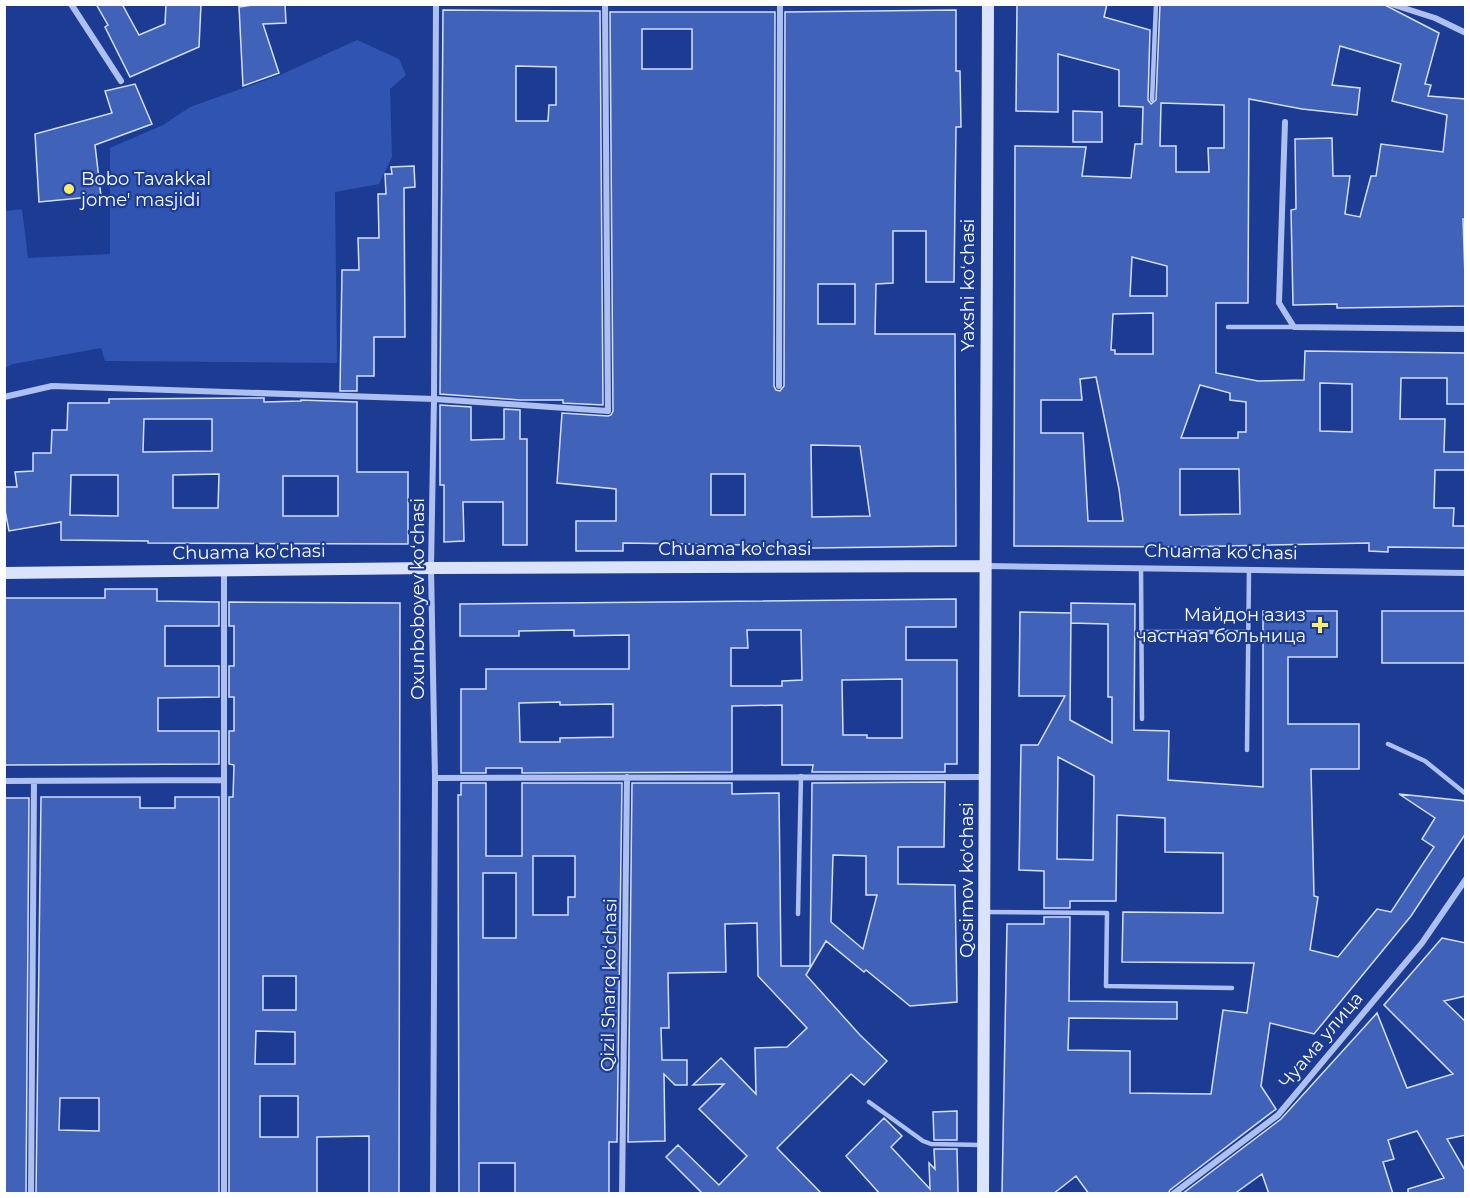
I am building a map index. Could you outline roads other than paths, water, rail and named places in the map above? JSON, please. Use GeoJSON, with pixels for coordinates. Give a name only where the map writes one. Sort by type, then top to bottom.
{"type":"FeatureCollection","features":[{"type":"Feature","properties":{"kind":"street"},"geometry":{"type":"LineString","coordinates":[[71,4],[120,81]]}},
{"type":"Feature","properties":{"kind":"street","name":"Oxunboboyev koʻchasi"},"geometry":{"type":"LineString","coordinates":[[433,1194],[435,778],[431,568],[435,399],[436,4]]}},
{"type":"Feature","properties":{"kind":"street"},"geometry":{"type":"LineString","coordinates":[[4,397],[52,386],[435,399],[608,411],[606,4]]}},
{"type":"Feature","properties":{"kind":"street"},"geometry":{"type":"LineString","coordinates":[[779,386],[780,4]]}},
{"type":"Feature","properties":{"kind":"street","name":"Yaxshi koʻchasi"},"geometry":{"type":"LineString","coordinates":[[985,567],[988,4]]}},
{"type":"Feature","properties":{"kind":"street"},"geometry":{"type":"LineString","coordinates":[[1391,4],[1435,18],[1466,33]]}},
{"type":"Feature","properties":{"kind":"street"},"geometry":{"type":"LineString","coordinates":[[1285,122],[1280,303],[1294,327],[1466,329]]}},
{"type":"Feature","properties":{"kind":"street","name":"Chuama ko'chasi"},"geometry":{"type":"LineString","coordinates":[[4,573],[431,568],[985,567],[1466,573]]}},
{"type":"Feature","properties":{"kind":"street","name":"Qosimov ko'chasi"},"geometry":{"type":"LineString","coordinates":[[983,1194],[985,567]]}},
{"type":"Feature","properties":{"kind":"street"},"geometry":{"type":"LineString","coordinates":[[224,570],[224,1194]]}},
{"type":"Feature","properties":{"kind":"street","name":"Qizil Sharq koʻchasi"},"geometry":{"type":"LineString","coordinates":[[622,1194],[627,777]]}},
{"type":"Feature","properties":{"kind":"street"},"geometry":{"type":"LineString","coordinates":[[435,778],[986,777]]}},
{"type":"Feature","properties":{"kind":"street"},"geometry":{"type":"LineString","coordinates":[[4,781],[223,780]]}},
{"type":"Feature","properties":{"kind":"street"},"geometry":{"type":"LineString","coordinates":[[31,1194],[34,781]]}},
{"type":"Feature","properties":{"kind":"street","name":"Чуама улица"},"geometry":{"type":"LineString","coordinates":[[1173,1194],[1278,1115],[1422,943],[1466,879]]}},
{"type":"Feature","properties":{"kind":"lane"},"geometry":{"type":"LineString","coordinates":[[1152,100],[1156,4]]}},
{"type":"Feature","properties":{"kind":"lane"},"geometry":{"type":"LineString","coordinates":[[1228,327],[1294,327]]}},
{"type":"Feature","properties":{"kind":"lane"},"geometry":{"type":"LineString","coordinates":[[1141,569],[1142,719]]}},
{"type":"Feature","properties":{"kind":"lane"},"geometry":{"type":"LineString","coordinates":[[1247,750],[1249,570]]}},
{"type":"Feature","properties":{"kind":"lane"},"geometry":{"type":"LineString","coordinates":[[1141,632],[1248,632]]}},
{"type":"Feature","properties":{"kind":"lane"},"geometry":{"type":"LineString","coordinates":[[1388,744],[1425,761],[1466,794]]}},
{"type":"Feature","properties":{"kind":"lane"},"geometry":{"type":"LineString","coordinates":[[798,914],[801,776]]}},
{"type":"Feature","properties":{"kind":"lane"},"geometry":{"type":"LineString","coordinates":[[985,912],[1107,913],[1106,986],[1232,988]]}},
{"type":"Feature","properties":{"kind":"lane"},"geometry":{"type":"LineString","coordinates":[[869,1102],[922,1141],[931,1144],[984,1145]]}},
{"type":"Feature","properties":{"kind":"place","name":"Bobo Tavakkal jome' masjidi"},"geometry":{"type":"Point","coordinates":[69,189]}},
{"type":"Feature","properties":{"kind":"place","name":"Майдон азиз частная больница"},"geometry":{"type":"Point","coordinates":[1320,625]}}]}
